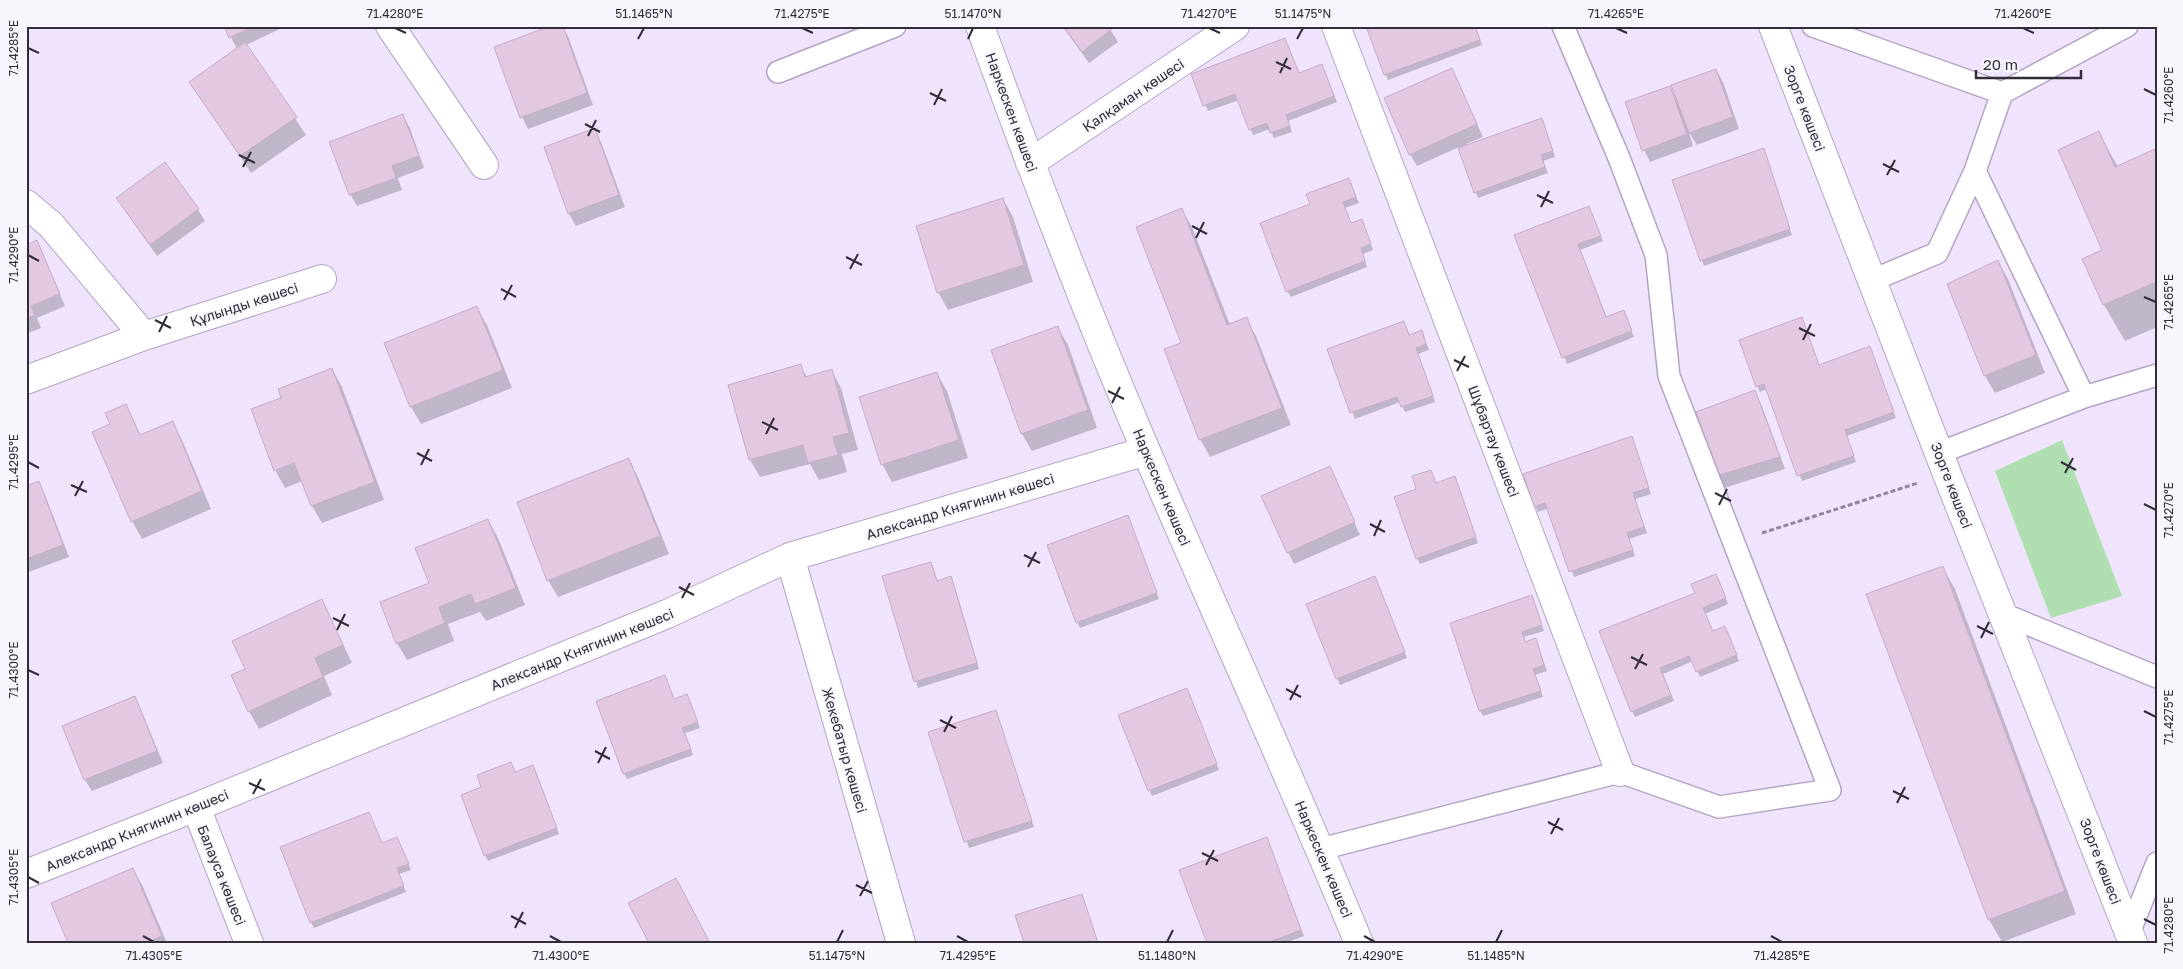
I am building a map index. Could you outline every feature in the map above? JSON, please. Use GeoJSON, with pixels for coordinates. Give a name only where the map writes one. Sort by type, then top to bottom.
{"type":"FeatureCollection","features":[{"type":"Feature","properties":{"kind":"street"},"geometry":{"type":"LineString","coordinates":[[390,26],[484,164]]}},
{"type":"Feature","properties":{"kind":"street","name":"Наркескен көшесі"},"geometry":{"type":"LineString","coordinates":[[980,26],[1030,163],[1146,451],[1359,943]]}},
{"type":"Feature","properties":{"kind":"street","name":"Қалқаман көшесі"},"geometry":{"type":"LineString","coordinates":[[1030,163],[1235,26]]}},
{"type":"Feature","properties":{"kind":"street","name":"Шұбартау көшесі"},"geometry":{"type":"LineString","coordinates":[[1336,26],[1620,772]]}},
{"type":"Feature","properties":{"kind":"street","name":"Зорге көшесі"},"geometry":{"type":"LineString","coordinates":[[1773,26],[1943,464],[2131,938]]}},
{"type":"Feature","properties":{"kind":"street"},"geometry":{"type":"LineString","coordinates":[[26,204],[51,225],[144,336]]}},
{"type":"Feature","properties":{"kind":"street","name":"Құлынды көшесі"},"geometry":{"type":"LineString","coordinates":[[26,380],[144,336],[322,279]]}},
{"type":"Feature","properties":{"kind":"street","name":"Александр Княгинин көшесі"},"geometry":{"type":"LineString","coordinates":[[26,874],[196,807],[667,614],[790,557],[1146,451]]}},
{"type":"Feature","properties":{"kind":"street","name":"Жекебатыр көшесі"},"geometry":{"type":"LineString","coordinates":[[790,557],[901,943]]}},
{"type":"Feature","properties":{"kind":"street","name":"Балауса көшесі"},"geometry":{"type":"LineString","coordinates":[[196,807],[249,943]]}},
{"type":"Feature","properties":{"kind":"lane"},"geometry":{"type":"LineString","coordinates":[[778,72],[895,26]]}},
{"type":"Feature","properties":{"kind":"lane"},"geometry":{"type":"LineString","coordinates":[[1320,850],[1620,772],[1719,807],[1830,790],[1669,376],[1656,256],[1619,158],[1563,26]]}},
{"type":"Feature","properties":{"kind":"lane"},"geometry":{"type":"LineString","coordinates":[[1813,26],[2002,93]]}},
{"type":"Feature","properties":{"kind":"lane"},"geometry":{"type":"LineString","coordinates":[[1873,280],[1937,253],[1975,171],[2002,93],[2127,26]]}},
{"type":"Feature","properties":{"kind":"lane"},"geometry":{"type":"LineString","coordinates":[[1975,171],[2084,397]]}},
{"type":"Feature","properties":{"kind":"lane"},"geometry":{"type":"LineString","coordinates":[[1943,464],[2084,397],[2157,375]]}},
{"type":"Feature","properties":{"kind":"lane"},"geometry":{"type":"LineString","coordinates":[[2003,614],[2157,677]]}},
{"type":"Feature","properties":{"kind":"lane"},"geometry":{"type":"LineString","coordinates":[[2131,938],[2157,863]]}},
{"type":"Feature","properties":{"kind":"path"},"geometry":{"type":"LineString","coordinates":[[1734,541],[1943,464]]}},
{"type":"Feature","properties":{"kind":"green space"},"geometry":{"type":"Polygon","coordinates":[[[2062,440],[2122,596],[2051,618],[1995,471],[2062,440]]]}},
{"type":"Feature","properties":{"kind":"building"},"geometry":{"type":"Polygon","coordinates":[[[224,26],[254,26],[229,38],[224,26]]]}},
{"type":"Feature","properties":{"kind":"building"},"geometry":{"type":"Polygon","coordinates":[[[550,26],[563,26],[587,93],[520,118],[494,47],[550,26]]]}},
{"type":"Feature","properties":{"kind":"building"},"geometry":{"type":"Polygon","coordinates":[[[1063,26],[1110,26],[1112,29],[1082,52],[1063,26]]]}},
{"type":"Feature","properties":{"kind":"building"},"geometry":{"type":"Polygon","coordinates":[[[1366,26],[1475,26],[1480,40],[1384,75],[1366,26]]]}},
{"type":"Feature","properties":{"kind":"building"},"geometry":{"type":"Polygon","coordinates":[[[1285,38],[1299,73],[1322,64],[1334,96],[1286,115],[1290,126],[1270,133],[1267,123],[1249,130],[1235,94],[1203,106],[1191,74],[1285,38]]]}},
{"type":"Feature","properties":{"kind":"building"},"geometry":{"type":"Polygon","coordinates":[[[245,42],[297,117],[240,156],[189,82],[245,42]]]}},
{"type":"Feature","properties":{"kind":"building"},"geometry":{"type":"Polygon","coordinates":[[[1452,68],[1477,124],[1409,155],[1384,98],[1452,68]]]}},
{"type":"Feature","properties":{"kind":"building"},"geometry":{"type":"Polygon","coordinates":[[[1716,69],[1733,117],[1689,133],[1671,85],[1716,69]]]}},
{"type":"Feature","properties":{"kind":"building"},"geometry":{"type":"Polygon","coordinates":[[[1670,86],[1687,134],[1642,151],[1625,102],[1670,86]]]}},
{"type":"Feature","properties":{"kind":"building"},"geometry":{"type":"Polygon","coordinates":[[[403,114],[419,156],[392,166],[396,178],[349,195],[329,142],[403,114]]]}},
{"type":"Feature","properties":{"kind":"building"},"geometry":{"type":"Polygon","coordinates":[[[1542,118],[1553,151],[1541,155],[1545,167],[1474,193],[1458,148],[1542,118]]]}},
{"type":"Feature","properties":{"kind":"building"},"geometry":{"type":"Polygon","coordinates":[[[595,128],[619,195],[568,214],[544,147],[595,128]]]}},
{"type":"Feature","properties":{"kind":"building"},"geometry":{"type":"Polygon","coordinates":[[[2099,131],[2115,167],[2157,148],[2157,282],[2103,305],[2082,259],[2102,250],[2058,150],[2099,131]]]}},
{"type":"Feature","properties":{"kind":"building"},"geometry":{"type":"Polygon","coordinates":[[[1764,148],[1790,229],[1700,261],[1672,180],[1764,148]]]}},
{"type":"Feature","properties":{"kind":"building"},"geometry":{"type":"Polygon","coordinates":[[[165,162],[199,209],[150,245],[116,198],[165,162]]]}},
{"type":"Feature","properties":{"kind":"building"},"geometry":{"type":"Polygon","coordinates":[[[1349,178],[1356,197],[1343,202],[1351,223],[1362,219],[1371,244],[1361,248],[1365,261],[1286,292],[1260,223],[1310,204],[1306,194],[1349,178]]]}},
{"type":"Feature","properties":{"kind":"building"},"geometry":{"type":"Polygon","coordinates":[[[1003,198],[1024,265],[937,293],[916,226],[1003,198]]]}},
{"type":"Feature","properties":{"kind":"building"},"geometry":{"type":"Polygon","coordinates":[[[1589,206],[1601,236],[1578,244],[1606,317],[1624,310],[1632,331],[1562,358],[1514,235],[1589,206]]]}},
{"type":"Feature","properties":{"kind":"building"},"geometry":{"type":"Polygon","coordinates":[[[1182,208],[1227,325],[1247,317],[1282,408],[1199,440],[1164,349],[1181,343],[1136,227],[1182,208]]]}},
{"type":"Feature","properties":{"kind":"building"},"geometry":{"type":"Polygon","coordinates":[[[37,240],[60,294],[31,306],[35,315],[26,319],[26,245],[37,240]]]}},
{"type":"Feature","properties":{"kind":"building"},"geometry":{"type":"Polygon","coordinates":[[[1998,260],[2036,355],[1984,376],[1947,284],[1998,260]]]}},
{"type":"Feature","properties":{"kind":"building"},"geometry":{"type":"Polygon","coordinates":[[[477,306],[503,370],[410,407],[384,343],[477,306]]]}},
{"type":"Feature","properties":{"kind":"building"},"geometry":{"type":"Polygon","coordinates":[[[1802,317],[1819,365],[1870,346],[1894,412],[1845,430],[1854,456],[1797,476],[1764,384],[1756,387],[1739,340],[1802,317]]]}},
{"type":"Feature","properties":{"kind":"building"},"geometry":{"type":"Polygon","coordinates":[[[1404,321],[1409,335],[1422,330],[1426,344],[1416,348],[1433,396],[1401,407],[1397,397],[1350,413],[1327,349],[1404,321]]]}},
{"type":"Feature","properties":{"kind":"building"},"geometry":{"type":"Polygon","coordinates":[[[1058,326],[1088,410],[1021,434],[991,350],[1058,326]]]}},
{"type":"Feature","properties":{"kind":"building"},"geometry":{"type":"Polygon","coordinates":[[[801,364],[805,377],[832,369],[849,433],[833,437],[838,455],[808,463],[803,445],[749,460],[728,385],[801,364]]]}},
{"type":"Feature","properties":{"kind":"building"},"geometry":{"type":"Polygon","coordinates":[[[332,368],[375,482],[311,506],[294,463],[274,471],[251,409],[281,398],[278,389],[332,368]]]}},
{"type":"Feature","properties":{"kind":"building"},"geometry":{"type":"Polygon","coordinates":[[[937,372],[959,440],[881,465],[859,397],[937,372]]]}},
{"type":"Feature","properties":{"kind":"building"},"geometry":{"type":"Polygon","coordinates":[[[1755,390],[1780,457],[1716,476],[1696,412],[1755,390]]]}},
{"type":"Feature","properties":{"kind":"building"},"geometry":{"type":"Polygon","coordinates":[[[126,404],[140,435],[173,421],[202,491],[131,522],[92,432],[110,424],[105,413],[126,404]]]}},
{"type":"Feature","properties":{"kind":"building"},"geometry":{"type":"Polygon","coordinates":[[[1632,436],[1649,488],[1633,493],[1644,527],[1627,533],[1633,550],[1569,572],[1545,503],[1534,507],[1523,474],[1632,436]]]}},
{"type":"Feature","properties":{"kind":"building"},"geometry":{"type":"Polygon","coordinates":[[[629,458],[660,536],[547,581],[517,502],[629,458]]]}},
{"type":"Feature","properties":{"kind":"building"},"geometry":{"type":"Polygon","coordinates":[[[1330,466],[1355,522],[1287,553],[1261,496],[1330,466]]]}},
{"type":"Feature","properties":{"kind":"building"},"geometry":{"type":"Polygon","coordinates":[[[1431,470],[1436,483],[1455,476],[1476,537],[1416,559],[1394,497],[1416,489],[1412,476],[1431,470]]]}},
{"type":"Feature","properties":{"kind":"building"},"geometry":{"type":"Polygon","coordinates":[[[39,481],[63,545],[26,559],[26,486],[39,481]]]}},
{"type":"Feature","properties":{"kind":"building"},"geometry":{"type":"Polygon","coordinates":[[[1128,515],[1157,593],[1076,623],[1047,545],[1128,515]]]}},
{"type":"Feature","properties":{"kind":"building"},"geometry":{"type":"Polygon","coordinates":[[[488,519],[516,588],[475,604],[471,594],[439,607],[445,623],[396,644],[380,602],[429,583],[415,548],[488,519]]]}},
{"type":"Feature","properties":{"kind":"building"},"geometry":{"type":"Polygon","coordinates":[[[931,562],[937,581],[951,576],[977,663],[914,682],[882,576],[931,562]]]}},
{"type":"Feature","properties":{"kind":"building"},"geometry":{"type":"Polygon","coordinates":[[[1943,566],[2065,891],[1988,920],[1866,594],[1943,566]]]}},
{"type":"Feature","properties":{"kind":"building"},"geometry":{"type":"Polygon","coordinates":[[[1716,574],[1726,598],[1703,608],[1713,631],[1725,626],[1737,655],[1696,672],[1689,656],[1660,668],[1671,695],[1631,712],[1599,631],[1695,593],[1691,584],[1716,574]]]}},
{"type":"Feature","properties":{"kind":"building"},"geometry":{"type":"Polygon","coordinates":[[[1375,576],[1405,652],[1336,679],[1306,604],[1375,576]]]}},
{"type":"Feature","properties":{"kind":"building"},"geometry":{"type":"Polygon","coordinates":[[[1532,595],[1542,625],[1522,632],[1525,642],[1536,638],[1544,665],[1533,669],[1541,691],[1479,711],[1450,623],[1532,595]]]}},
{"type":"Feature","properties":{"kind":"building"},"geometry":{"type":"Polygon","coordinates":[[[322,599],[343,645],[315,658],[323,677],[248,712],[231,675],[245,669],[232,641],[322,599]]]}},
{"type":"Feature","properties":{"kind":"building"},"geometry":{"type":"Polygon","coordinates":[[[665,675],[674,699],[687,694],[698,722],[682,728],[691,749],[623,774],[596,701],[665,675]]]}},
{"type":"Feature","properties":{"kind":"building"},"geometry":{"type":"Polygon","coordinates":[[[1187,688],[1217,764],[1148,791],[1118,715],[1187,688]]]}},
{"type":"Feature","properties":{"kind":"building"},"geometry":{"type":"Polygon","coordinates":[[[135,696],[157,751],[84,780],[62,726],[135,696]]]}},
{"type":"Feature","properties":{"kind":"building"},"geometry":{"type":"Polygon","coordinates":[[[996,710],[1032,821],[964,842],[928,732],[996,710]]]}},
{"type":"Feature","properties":{"kind":"building"},"geometry":{"type":"Polygon","coordinates":[[[511,762],[515,772],[533,765],[557,828],[484,856],[461,795],[481,787],[477,775],[511,762]]]}},
{"type":"Feature","properties":{"kind":"building"},"geometry":{"type":"Polygon","coordinates":[[[369,812],[382,843],[397,837],[409,864],[397,868],[404,886],[310,923],[280,847],[369,812]]]}},
{"type":"Feature","properties":{"kind":"building"},"geometry":{"type":"Polygon","coordinates":[[[1267,837],[1301,930],[1267,943],[1207,943],[1179,870],[1267,837]]]}},
{"type":"Feature","properties":{"kind":"building"},"geometry":{"type":"Polygon","coordinates":[[[133,868],[162,936],[146,943],[68,943],[51,903],[133,868]]]}},
{"type":"Feature","properties":{"kind":"building"},"geometry":{"type":"Polygon","coordinates":[[[676,878],[710,943],[649,943],[628,903],[676,878]]]}},
{"type":"Feature","properties":{"kind":"building"},"geometry":{"type":"Polygon","coordinates":[[[1082,894],[1098,943],[1024,943],[1015,915],[1082,894]]]}}]}
